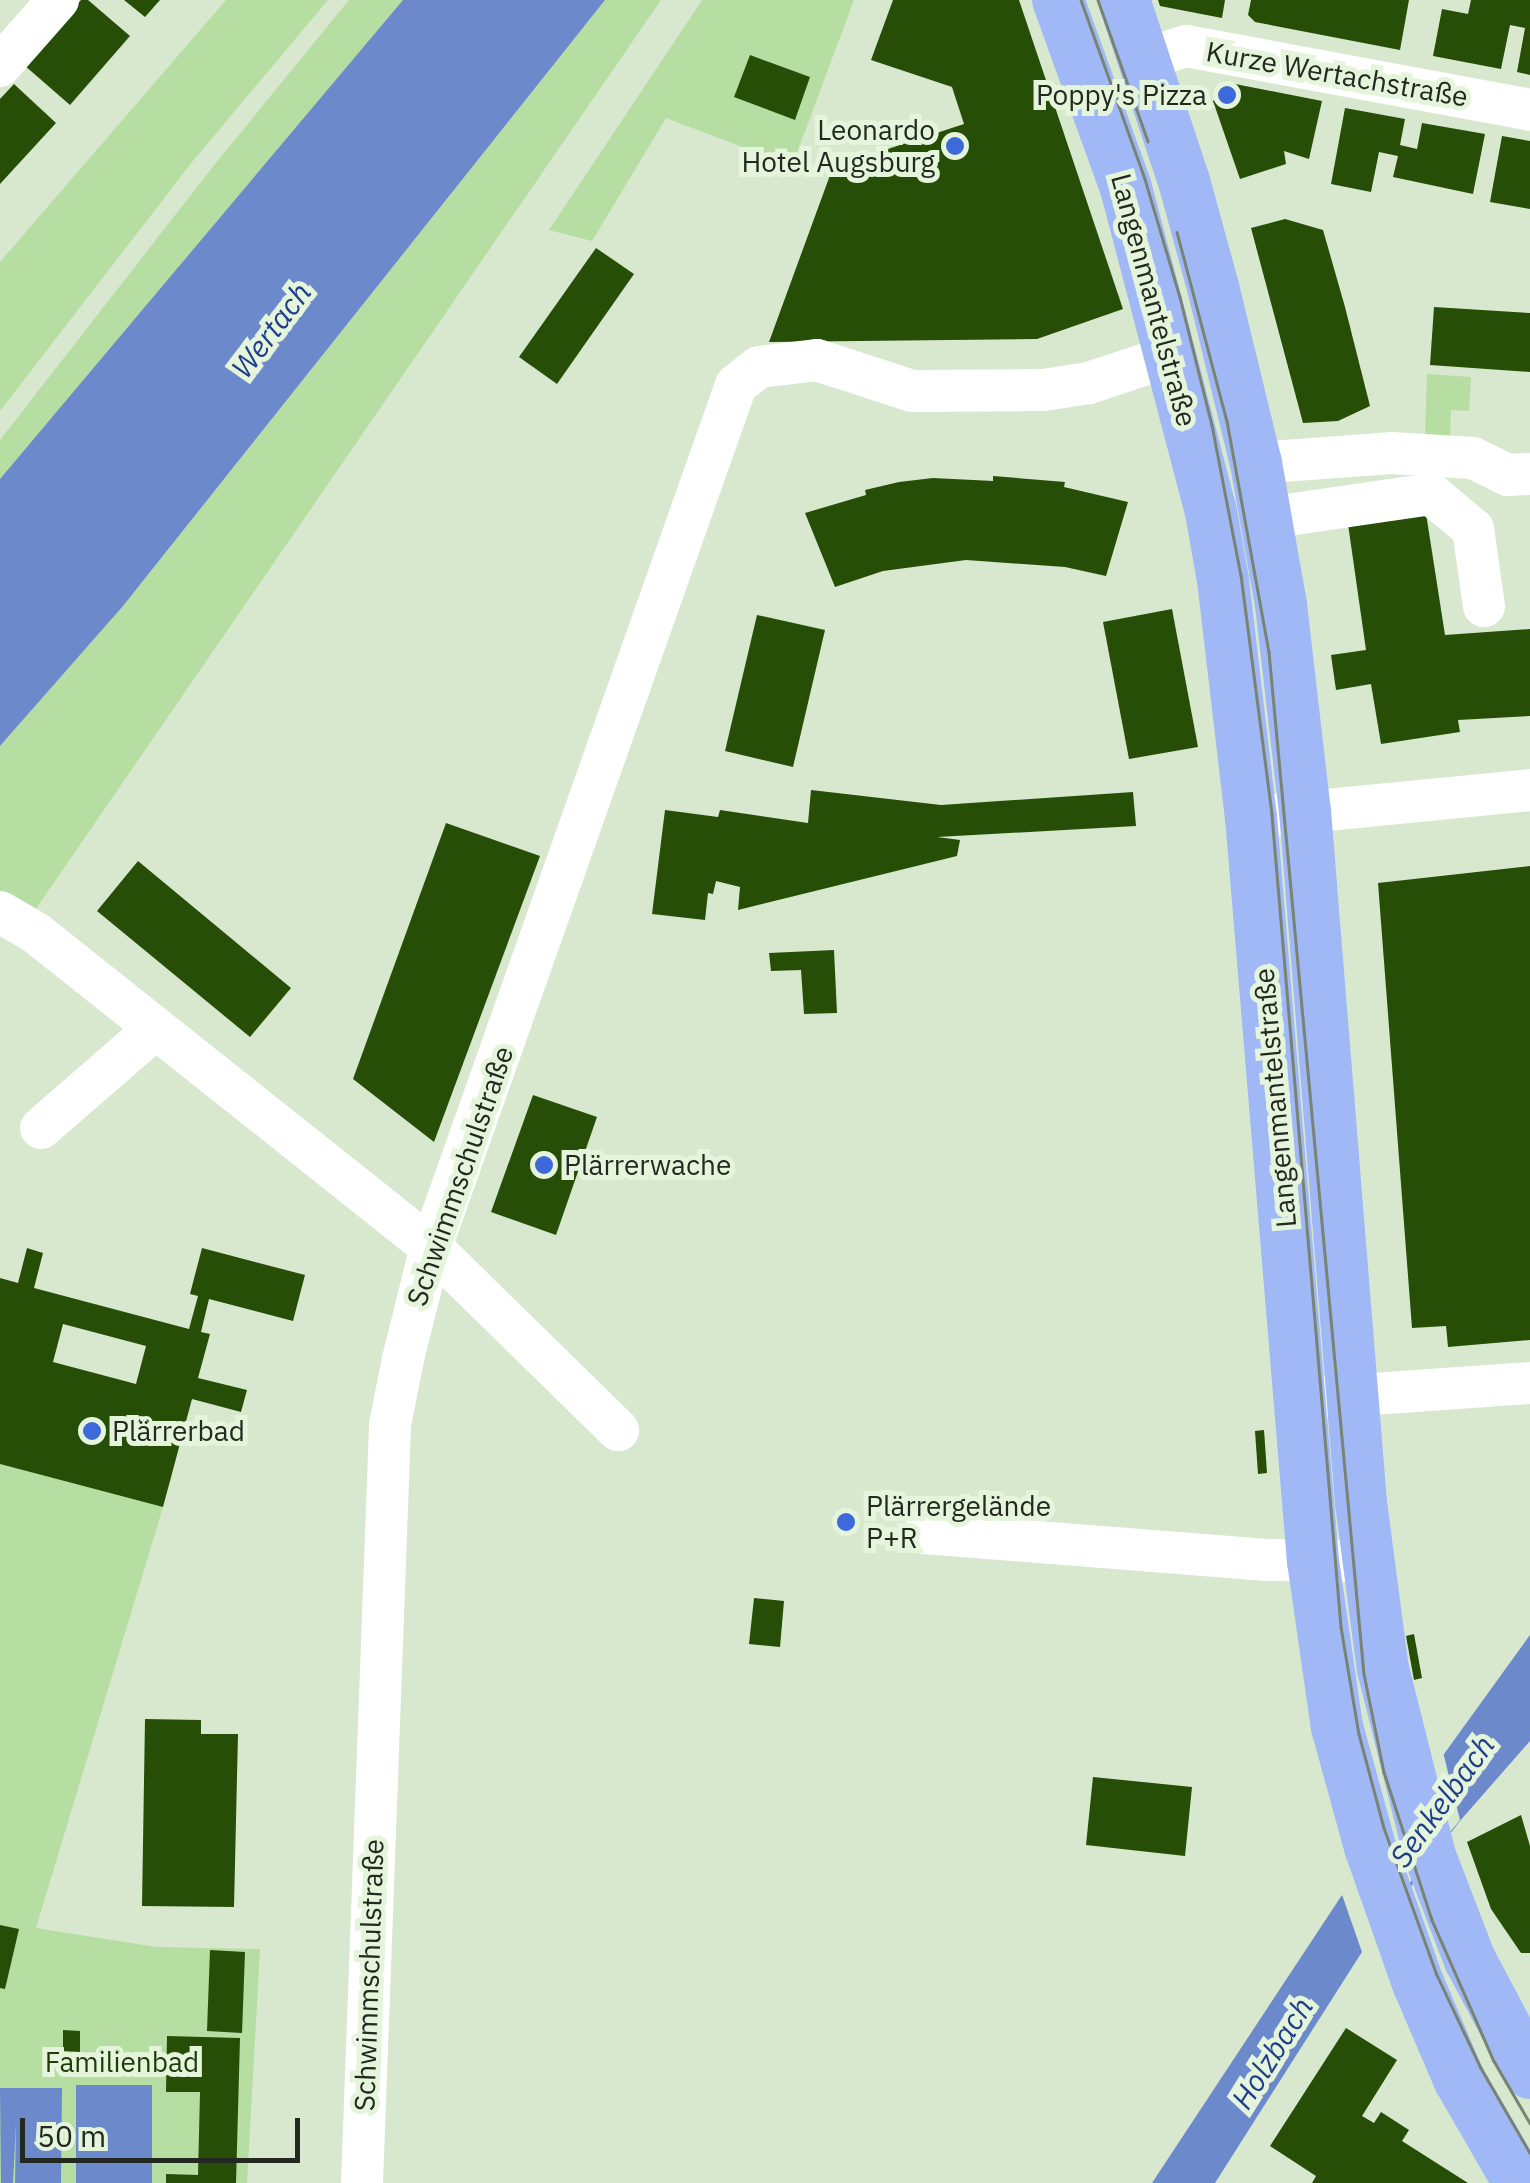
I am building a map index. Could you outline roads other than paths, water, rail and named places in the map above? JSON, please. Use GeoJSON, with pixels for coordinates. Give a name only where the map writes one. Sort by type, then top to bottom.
{"type":"FeatureCollection","features":[{"type":"Feature","properties":{"kind":"main road","name":"Langenmantelstraße"},"geometry":{"type":"LineString","coordinates":[[1058,0],[1126,188],[1212,512],[1251,816],[1313,1562],[1331,1695],[1370,1847],[1391,1909],[1459,2079],[1520,2183]]}},
{"type":"Feature","properties":{"kind":"main road","name":"Langenmantelstraße"},"geometry":{"type":"LineString","coordinates":[[1124,0],[1184,180],[1267,518],[1305,811],[1367,1561],[1384,1668],[1411,1792],[1430,1856],[1470,1960],[1523,2044]]}},
{"type":"Feature","properties":{"kind":"street"},"geometry":{"type":"LineString","coordinates":[[0,66],[58,0]]}},
{"type":"Feature","properties":{"kind":"street","name":"Kurze Wertachstraße"},"geometry":{"type":"LineString","coordinates":[[1145,59],[1186,46],[1530,110]]}},
{"type":"Feature","properties":{"kind":"street","name":"Schwimmschulstraße"},"geometry":{"type":"LineString","coordinates":[[362,2183],[390,1424],[431,1247],[736,385],[760,367],[817,360],[912,392],[1043,390],[1089,383],[1170,356]]}},
{"type":"Feature","properties":{"kind":"street"},"geometry":{"type":"LineString","coordinates":[[1256,463],[1391,453],[1521,463]]}},
{"type":"Feature","properties":{"kind":"street"},"geometry":{"type":"LineString","coordinates":[[1267,518],[1431,494],[1473,529],[1484,606]]}},
{"type":"Feature","properties":{"kind":"street"},"geometry":{"type":"LineString","coordinates":[[1251,816],[1530,790]]}},
{"type":"Feature","properties":{"kind":"street"},"geometry":{"type":"LineString","coordinates":[[0,912],[36,933],[431,1247],[618,1430]]}},
{"type":"Feature","properties":{"kind":"street"},"geometry":{"type":"LineString","coordinates":[[40,1128],[156,1028]]}},
{"type":"Feature","properties":{"kind":"street"},"geometry":{"type":"LineString","coordinates":[[1301,1399],[1530,1384]]}},
{"type":"Feature","properties":{"kind":"street"},"geometry":{"type":"LineString","coordinates":[[924,1534],[1313,1562],[1367,1561]]}},
{"type":"Feature","properties":{"kind":"water","name":"Wertach"},"geometry":{"type":"Polygon","coordinates":[[[403,0],[605,0],[123,606],[0,746],[0,479],[403,0]]]}},
{"type":"Feature","properties":{"kind":"water"},"geometry":{"type":"Polygon","coordinates":[[[1530,1635],[1530,1741],[1459,1822],[1360,1955],[1215,2183],[1152,2183],[1340,1898],[1530,1635]]]}},
{"type":"Feature","properties":{"kind":"water"},"geometry":{"type":"Polygon","coordinates":[[[76,2085],[152,2085],[152,2183],[76,2183],[76,2085]]]}},
{"type":"Feature","properties":{"kind":"water"},"geometry":{"type":"Polygon","coordinates":[[[0,2088],[62,2088],[61,2183],[15,2183],[16,2123],[13,2183],[1,2183],[0,2088]]]}},
{"type":"Feature","properties":{"kind":"tram line"},"geometry":{"type":"LineString","coordinates":[[1081,0],[1145,179],[1180,297],[1212,425],[1241,575],[1272,815],[1341,1627],[1359,1734],[1384,1828],[1437,1975],[1481,2068],[1530,2153]]}},
{"type":"Feature","properties":{"kind":"tram line"},"geometry":{"type":"LineString","coordinates":[[1098,0],[1148,141]]}},
{"type":"Feature","properties":{"kind":"tram line"},"geometry":{"type":"LineString","coordinates":[[1177,232],[1227,421],[1269,652],[1364,1674],[1384,1772],[1432,1920],[1494,2061],[1530,2123]]}},
{"type":"Feature","properties":{"kind":"place","name":"Poppy's Pizza"},"geometry":{"type":"Point","coordinates":[1227,95]}},
{"type":"Feature","properties":{"kind":"place","name":"Leonardo Hotel Augsburg"},"geometry":{"type":"Point","coordinates":[955,146]}},
{"type":"Feature","properties":{"kind":"place","name":"Plärrerwache"},"geometry":{"type":"Point","coordinates":[544,1165]}},
{"type":"Feature","properties":{"kind":"place","name":"Plärrerbad"},"geometry":{"type":"Point","coordinates":[92,1431]}},
{"type":"Feature","properties":{"kind":"place","name":"Plärrergelände P+R"},"geometry":{"type":"Point","coordinates":[846,1522]}},
{"type":"Feature","properties":{"kind":"water label","name":"Senkelbach"},"geometry":{"type":"Point","coordinates":[1442,1801]}},
{"type":"Feature","properties":{"kind":"water label","name":"Holzbach"},"geometry":{"type":"Point","coordinates":[1272,2053]}},
{"type":"Feature","properties":{"kind":"park label","name":"Familienbad"},"geometry":{"type":"Point","coordinates":[122,2062]}}]}
